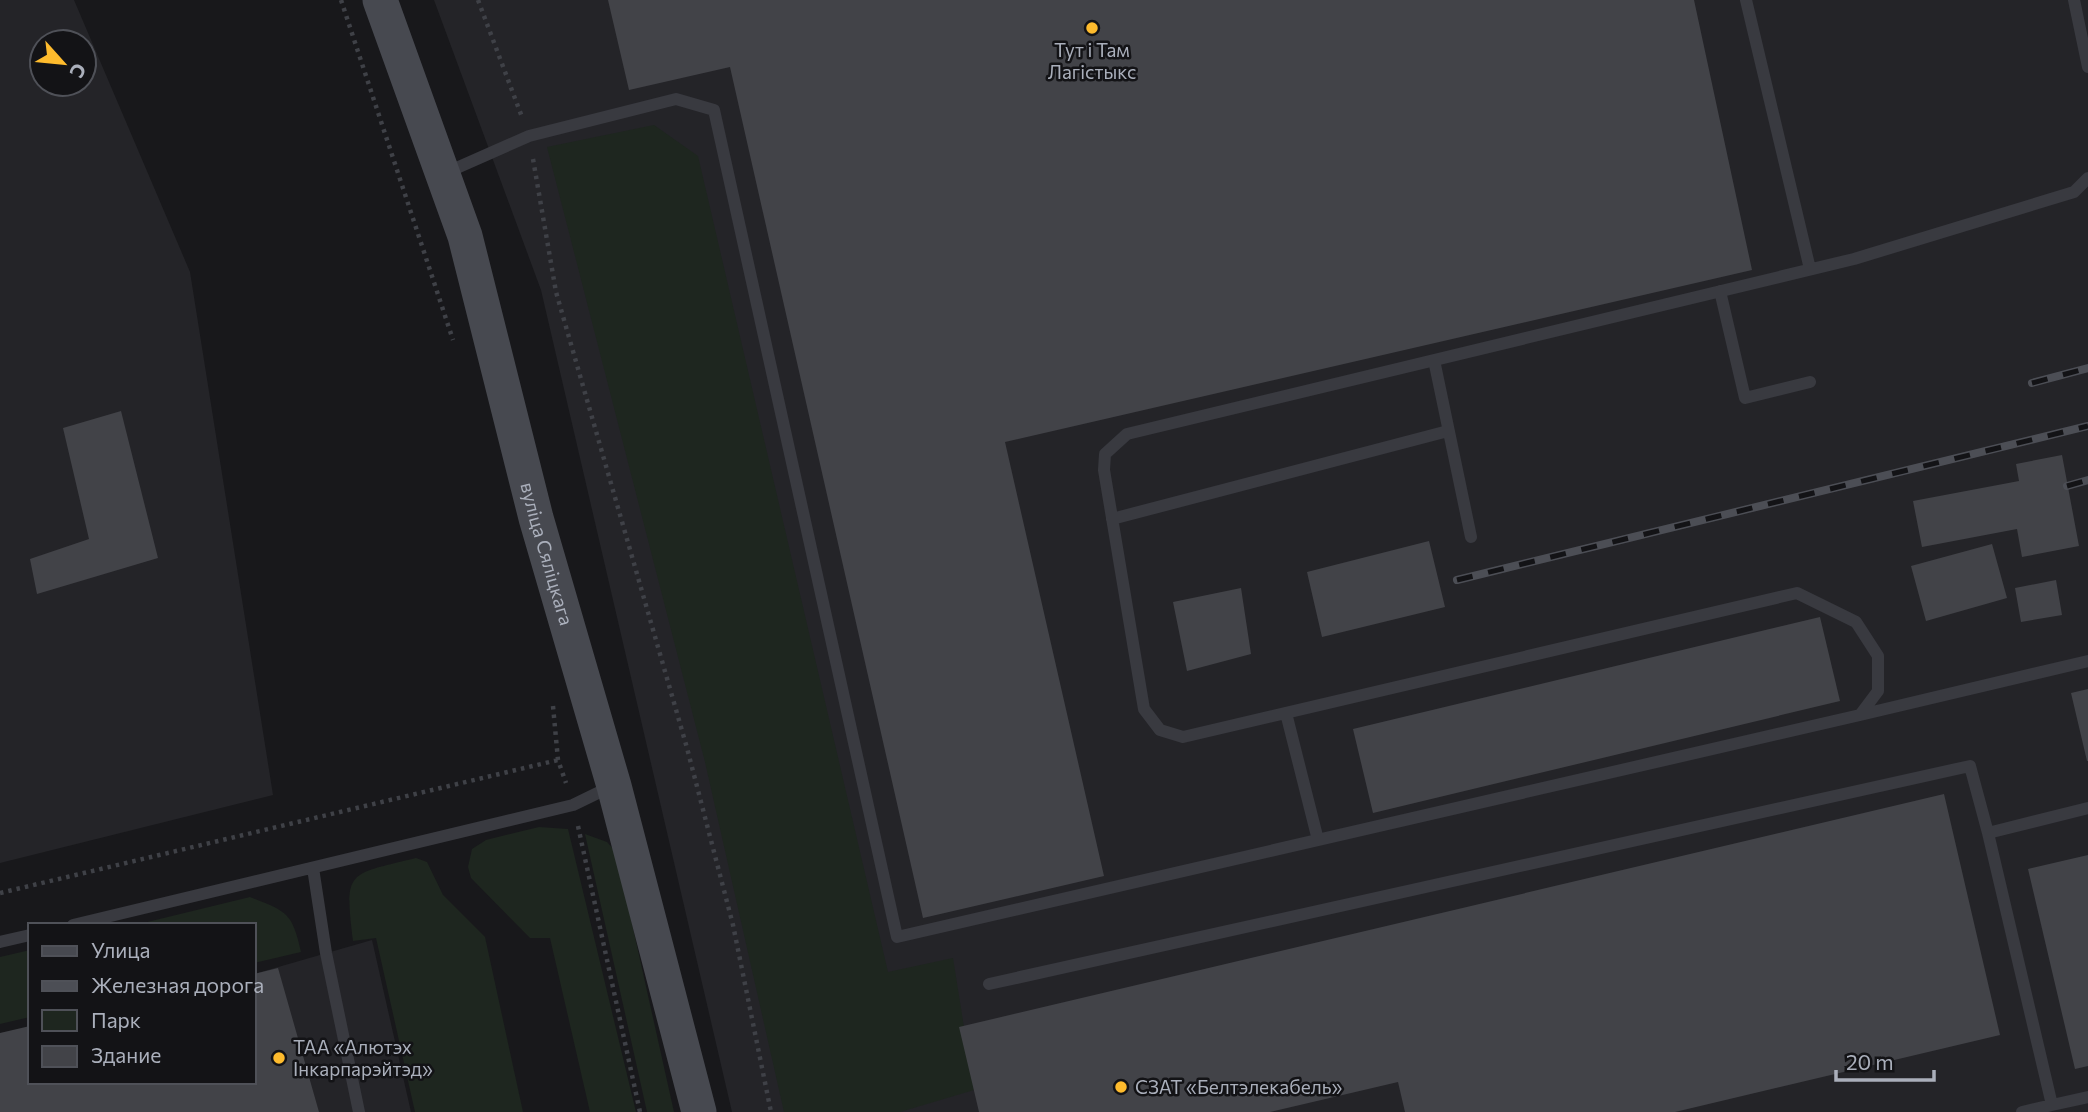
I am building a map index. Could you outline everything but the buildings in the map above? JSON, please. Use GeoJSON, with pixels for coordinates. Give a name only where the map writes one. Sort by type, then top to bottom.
{"type":"FeatureCollection","features":[{"type":"Feature","properties":{"kind":"main road","name":"вуліца Сяліцкага"},"geometry":{"type":"LineString","coordinates":[[380,0],[465,236],[536,518],[614,786],[699,1112]]}},
{"type":"Feature","properties":{"kind":"lane"},"geometry":{"type":"LineString","coordinates":[[1746,0],[1811,269]]}},
{"type":"Feature","properties":{"kind":"lane"},"geometry":{"type":"LineString","coordinates":[[2074,0],[2088,67]]}},
{"type":"Feature","properties":{"kind":"lane"},"geometry":{"type":"LineString","coordinates":[[443,174],[530,136],[676,99],[714,110],[897,937],[2088,661]]}},
{"type":"Feature","properties":{"kind":"lane"},"geometry":{"type":"LineString","coordinates":[[1860,715],[1878,691],[1878,656],[1856,622],[1797,593],[1183,737],[1160,730],[1144,709],[1104,470],[1105,454],[1127,434],[1811,269],[2074,192],[2088,178]]}},
{"type":"Feature","properties":{"kind":"lane"},"geometry":{"type":"LineString","coordinates":[[1720,291],[1745,398],[1810,382]]}},
{"type":"Feature","properties":{"kind":"lane"},"geometry":{"type":"LineString","coordinates":[[1434,360],[1471,537]]}},
{"type":"Feature","properties":{"kind":"lane"},"geometry":{"type":"LineString","coordinates":[[1112,519],[1448,431]]}},
{"type":"Feature","properties":{"kind":"lane"},"geometry":{"type":"LineString","coordinates":[[1286,713],[1318,840]]}},
{"type":"Feature","properties":{"kind":"lane"},"geometry":{"type":"LineString","coordinates":[[989,984],[1970,766],[2052,1105]]}},
{"type":"Feature","properties":{"kind":"lane"},"geometry":{"type":"LineString","coordinates":[[82,923],[573,805],[614,786]]}},
{"type":"Feature","properties":{"kind":"lane"},"geometry":{"type":"LineString","coordinates":[[1988,833],[2088,808]]}},
{"type":"Feature","properties":{"kind":"lane"},"geometry":{"type":"LineString","coordinates":[[313,868],[326,953],[359,1112]]}},
{"type":"Feature","properties":{"kind":"lane"},"geometry":{"type":"LineString","coordinates":[[0,942],[28,935]]}},
{"type":"Feature","properties":{"kind":"lane"},"geometry":{"type":"LineString","coordinates":[[2022,1112],[2088,1097]]}},
{"type":"Feature","properties":{"kind":"path"},"geometry":{"type":"LineString","coordinates":[[341,0],[454,342]]}},
{"type":"Feature","properties":{"kind":"path"},"geometry":{"type":"LineString","coordinates":[[478,0],[530,136],[556,292],[687,748],[733,925],[771,1112]]}},
{"type":"Feature","properties":{"kind":"path"},"geometry":{"type":"LineString","coordinates":[[550,698],[558,760],[573,805],[638,1110]]}},
{"type":"Feature","properties":{"kind":"path"},"geometry":{"type":"LineString","coordinates":[[0,892],[558,760]]}},
{"type":"Feature","properties":{"kind":"shaded area"},"geometry":{"type":"Polygon","coordinates":[[[0,0],[74,0],[86,28],[28,28],[28,98],[98,98],[98,56],[190,272],[273,795],[0,863],[0,0]]]}},
{"type":"Feature","properties":{"kind":"shaded area"},"geometry":{"type":"Polygon","coordinates":[[[434,0],[2088,0],[2088,1112],[732,1112],[541,290],[434,0]]]}},
{"type":"Feature","properties":{"kind":"shaded area","name":"ТАА «Алютэх Інкарпарэйтэд»"},"geometry":{"type":"Polygon","coordinates":[[[372,940],[411,1112],[0,1112],[0,1033],[28,1079],[28,1084],[256,1084],[256,973],[372,940]]]}},
{"type":"Feature","properties":{"kind":"green space"},"geometry":{"type":"Polygon","coordinates":[[[654,125],[698,156],[888,972],[953,958],[974,1090],[900,1112],[784,1112],[705,762],[547,147],[654,125]]]}},
{"type":"Feature","properties":{"kind":"green space"},"geometry":{"type":"Polygon","coordinates":[[[539,827],[568,829],[636,1112],[590,1112],[550,938],[530,938],[471,878],[468,867],[472,849],[486,840],[539,827]]]}},
{"type":"Feature","properties":{"kind":"green space"},"geometry":{"type":"Polygon","coordinates":[[[585,834],[607,842],[616,852],[674,1112],[647,1112],[585,834]]]}},
{"type":"Feature","properties":{"kind":"green space"},"geometry":{"type":"Polygon","coordinates":[[[416,858],[427,862],[443,895],[485,937],[523,1112],[415,1112],[376,938],[353,941],[349,900],[356,879],[364,873],[416,858]]]}},
{"type":"Feature","properties":{"kind":"green space"},"geometry":{"type":"Polygon","coordinates":[[[250,897],[286,915],[291,921],[301,952],[256,963],[256,923],[143,923],[250,897]]]}},
{"type":"Feature","properties":{"kind":"green space"},"geometry":{"type":"Polygon","coordinates":[[[28,950],[28,1017],[0,1024],[0,957],[28,950]]]}},
{"type":"Feature","properties":{"kind":"railway"},"geometry":{"type":"LineString","coordinates":[[2032,383],[2088,368]]}},
{"type":"Feature","properties":{"kind":"railway"},"geometry":{"type":"LineString","coordinates":[[1457,580],[2088,426]]}},
{"type":"Feature","properties":{"kind":"railway"},"geometry":{"type":"LineString","coordinates":[[2067,486],[2088,480]]}},
{"type":"Feature","properties":{"kind":"place","name":"Тут і Там Лагістыкс"},"geometry":{"type":"Point","coordinates":[1092,28]}},
{"type":"Feature","properties":{"kind":"place","name":"ТАА «Алютэх Інкарпарэйтэд»"},"geometry":{"type":"Point","coordinates":[279,1058]}},
{"type":"Feature","properties":{"kind":"place","name":"СЗАТ «Белтэлекабель»"},"geometry":{"type":"Point","coordinates":[1121,1087]}}]}
